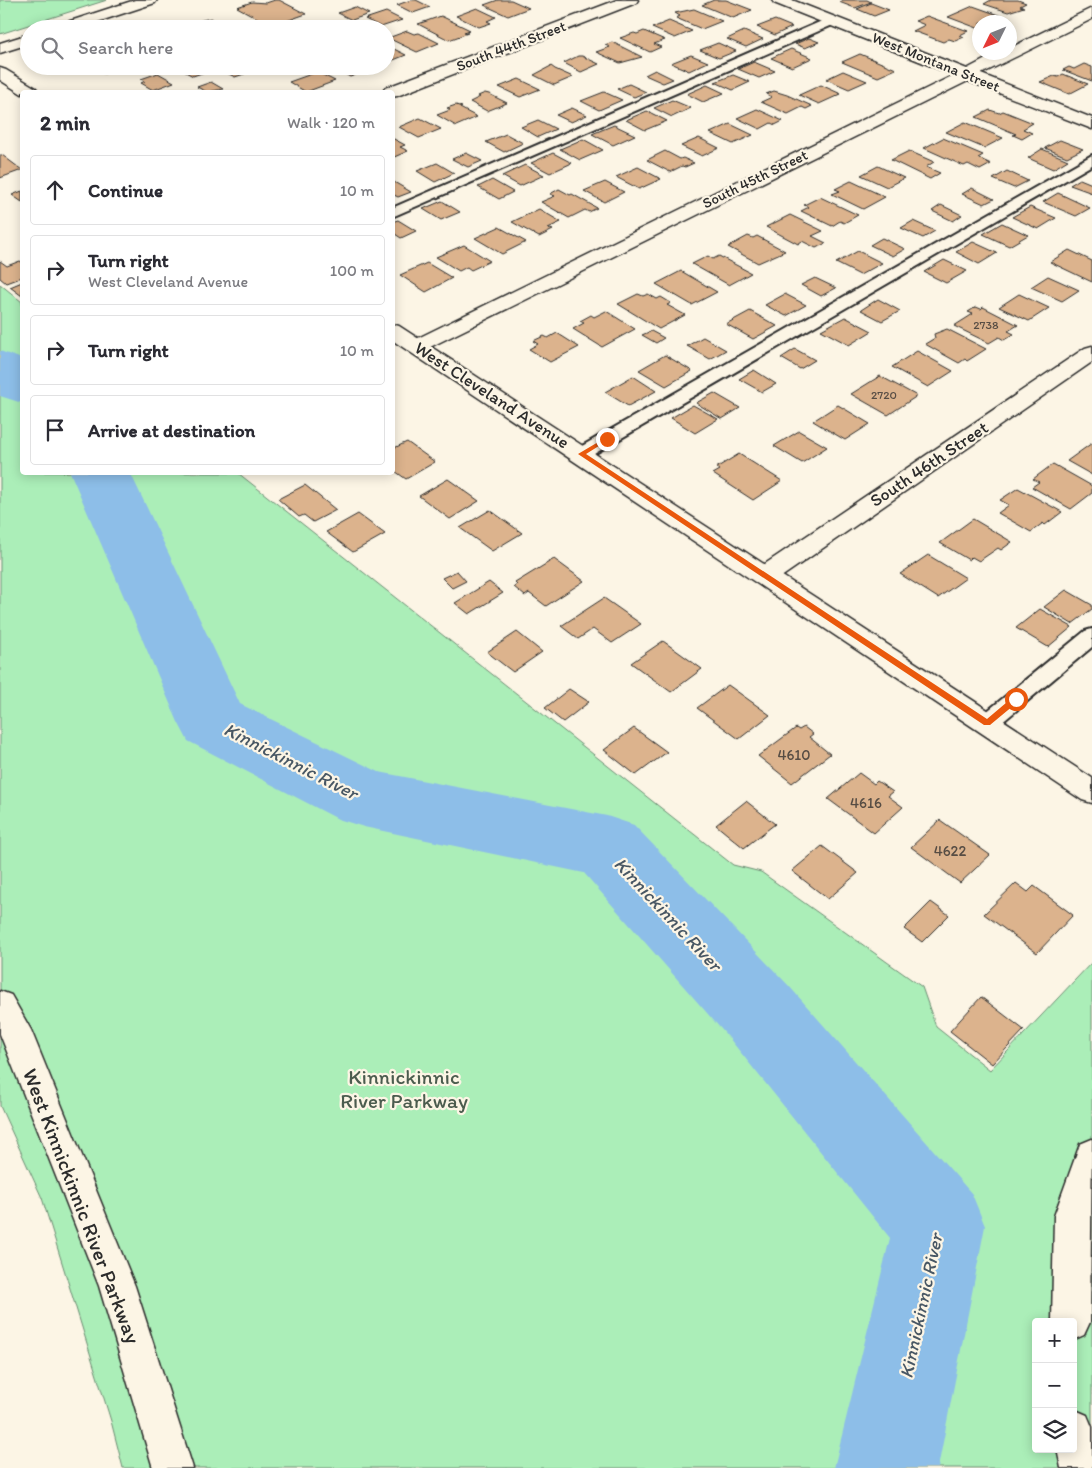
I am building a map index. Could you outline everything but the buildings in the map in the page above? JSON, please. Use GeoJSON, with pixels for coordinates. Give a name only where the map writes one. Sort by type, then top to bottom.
{"type":"FeatureCollection","features":[{"type":"Feature","properties":{"kind":"street"},"geometry":{"type":"LineString","coordinates":[[88,20],[150,0]]}},
{"type":"Feature","properties":{"kind":"street","name":"South 44th Street"},"geometry":{"type":"LineString","coordinates":[[395,90],[631,0]]}},
{"type":"Feature","properties":{"kind":"street","name":"West Montana Street"},"geometry":{"type":"LineString","coordinates":[[779,0],[1092,124]]}},
{"type":"Feature","properties":{"kind":"street","name":"South 45th Street"},"geometry":{"type":"LineString","coordinates":[[417,346],[1092,13]]}},
{"type":"Feature","properties":{"kind":"street"},"geometry":{"type":"LineString","coordinates":[[0,48],[20,42]]}},
{"type":"Feature","properties":{"kind":"street"},"geometry":{"type":"LineString","coordinates":[[0,73],[27,90]]}},
{"type":"Feature","properties":{"kind":"street","name":"West Cleveland Avenue"},"geometry":{"type":"LineString","coordinates":[[395,332],[1092,792]]}},
{"type":"Feature","properties":{"kind":"street","name":"South 46th Street"},"geometry":{"type":"LineString","coordinates":[[765,576],[1092,352]]}},
{"type":"Feature","properties":{"kind":"street","name":"West Kinnickinnic River Parkway"},"geometry":{"type":"LineString","coordinates":[[0,1005],[15,1030],[117,1286],[173,1468]]}},
{"type":"Feature","properties":{"kind":"street"},"geometry":{"type":"LineString","coordinates":[[1071,1318],[1072,1216],[1092,1156]]}},
{"type":"Feature","properties":{"kind":"street"},"geometry":{"type":"LineString","coordinates":[[1077,1448],[1081,1468]]}},
{"type":"Feature","properties":{"kind":"lane"},"geometry":{"type":"LineString","coordinates":[[395,212],[831,21]]}},
{"type":"Feature","properties":{"kind":"lane"},"geometry":{"type":"LineString","coordinates":[[581,454],[1092,159]]}},
{"type":"Feature","properties":{"kind":"lane"},"geometry":{"type":"LineString","coordinates":[[987,723],[1092,636]]}},
{"type":"Feature","properties":{"kind":"green space"},"geometry":{"type":"Polygon","coordinates":[[[0,0],[107,0],[44,20],[20,20],[20,28],[0,34],[0,0]]]}},
{"type":"Feature","properties":{"kind":"green space","name":"Kinnickinnic River Parkway"},"geometry":{"type":"Polygon","coordinates":[[[0,284],[20,300],[20,475],[241,475],[733,865],[761,872],[922,987],[936,1027],[990,1070],[1092,962],[1092,1468],[123,1468],[111,1421],[42,1198],[0,1106],[0,284]]]}},
{"type":"Feature","properties":{"kind":"waterway","name":"Kinnickinnic River"},"geometry":{"type":"LineString","coordinates":[[0,368],[20,384]]}},
{"type":"Feature","properties":{"kind":"waterway","name":"Kinnickinnic River"},"geometry":{"type":"LineString","coordinates":[[101,475],[213,722],[364,798],[607,847],[759,1012],[939,1226],[886,1468]]}},
{"type":"Feature","properties":{"kind":"route"},"geometry":{"type":"LineString","coordinates":[[607,439],[581,454],[987,723],[1016,699]]}}]}
